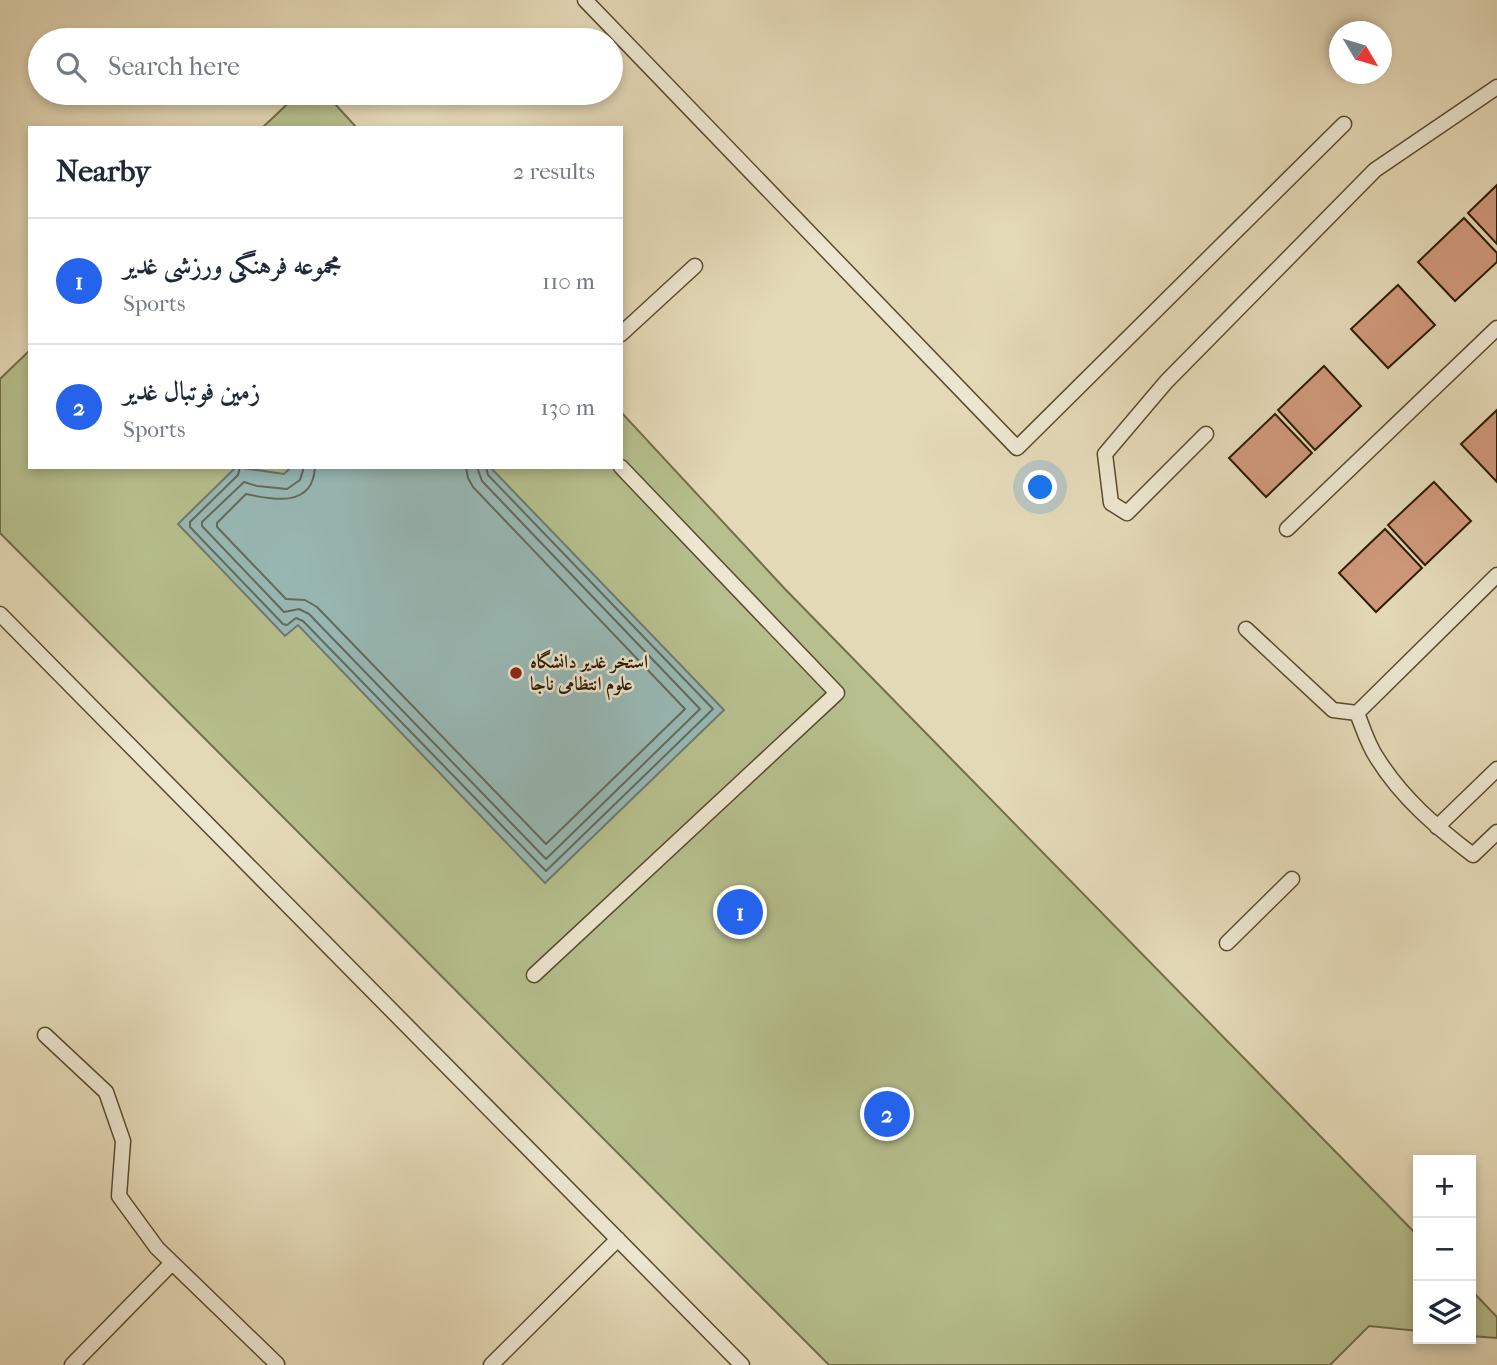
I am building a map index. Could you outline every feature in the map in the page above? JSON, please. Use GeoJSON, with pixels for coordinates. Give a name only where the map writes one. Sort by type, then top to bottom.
{"type":"FeatureCollection","features":[{"type":"Feature","properties":{"kind":"lane"},"geometry":{"type":"LineString","coordinates":[[585,0],[612,28]]}},
{"type":"Feature","properties":{"kind":"lane"},"geometry":{"type":"LineString","coordinates":[[623,39],[1017,448],[1344,124]]}},
{"type":"Feature","properties":{"kind":"lane"},"geometry":{"type":"LineString","coordinates":[[1206,434],[1127,513],[1111,503],[1105,454],[1166,382],[1375,170],[1497,88]]}},
{"type":"Feature","properties":{"kind":"lane"},"geometry":{"type":"LineString","coordinates":[[623,332],[695,266]]}},
{"type":"Feature","properties":{"kind":"lane"},"geometry":{"type":"LineString","coordinates":[[1287,529],[1497,328]]}},
{"type":"Feature","properties":{"kind":"lane"},"geometry":{"type":"LineString","coordinates":[[534,975],[837,693],[623,469]]}},
{"type":"Feature","properties":{"kind":"lane"},"geometry":{"type":"LineString","coordinates":[[1357,713],[1497,575]]}},
{"type":"Feature","properties":{"kind":"lane"},"geometry":{"type":"LineString","coordinates":[[0,614],[742,1365]]}},
{"type":"Feature","properties":{"kind":"lane"},"geometry":{"type":"LineString","coordinates":[[1246,629],[1334,710],[1357,713]]}},
{"type":"Feature","properties":{"kind":"lane"},"geometry":{"type":"LineString","coordinates":[[1357,713],[1375,756],[1406,800],[1437,827],[1473,855],[1497,832]]}},
{"type":"Feature","properties":{"kind":"lane"},"geometry":{"type":"LineString","coordinates":[[1437,827],[1497,769]]}},
{"type":"Feature","properties":{"kind":"lane"},"geometry":{"type":"LineString","coordinates":[[1227,943],[1292,879]]}},
{"type":"Feature","properties":{"kind":"lane"},"geometry":{"type":"LineString","coordinates":[[45,1035],[106,1092],[124,1141],[119,1196],[157,1248],[277,1365]]}},
{"type":"Feature","properties":{"kind":"lane"},"geometry":{"type":"LineString","coordinates":[[491,1365],[618,1239]]}},
{"type":"Feature","properties":{"kind":"lane"},"geometry":{"type":"LineString","coordinates":[[72,1365],[172,1263]]}},
{"type":"Feature","properties":{"kind":"green space"},"geometry":{"type":"Polygon","coordinates":[[[286,105],[336,105],[355,126],[264,126],[286,105]]]}},
{"type":"Feature","properties":{"kind":"green space"},"geometry":{"type":"Polygon","coordinates":[[[28,352],[28,469],[623,469],[623,414],[785,589],[1413,1231],[1413,1330],[1369,1326],[1330,1365],[829,1365],[0,533],[0,379],[28,352]]]}},
{"type":"Feature","properties":{"kind":"green space"},"geometry":{"type":"Polygon","coordinates":[[[1476,1295],[1497,1317],[1497,1338],[1476,1336],[1476,1295]]]}},
{"type":"Feature","properties":{"kind":"water","name":"استخر غدیر دانشگاه علوم انتظامی ناجا"},"geometry":{"type":"Polygon","coordinates":[[[234,469],[284,474],[289,469],[492,469],[724,710],[545,883],[298,625],[285,636],[178,524],[234,469]]]}},
{"type":"Feature","properties":{"kind":"building"},"geometry":{"type":"Polygon","coordinates":[[[1497,185],[1497,244],[1468,213],[1497,185]]]}},
{"type":"Feature","properties":{"kind":"building"},"geometry":{"type":"Polygon","coordinates":[[[1464,218],[1497,253],[1497,262],[1455,301],[1418,262],[1464,218]]]}},
{"type":"Feature","properties":{"kind":"building"},"geometry":{"type":"Polygon","coordinates":[[[1398,285],[1435,325],[1388,368],[1351,329],[1398,285]]]}},
{"type":"Feature","properties":{"kind":"building"},"geometry":{"type":"Polygon","coordinates":[[[1324,366],[1361,406],[1315,450],[1278,410],[1324,366]]]}},
{"type":"Feature","properties":{"kind":"building"},"geometry":{"type":"Polygon","coordinates":[[[1497,410],[1497,482],[1461,444],[1497,410]]]}},
{"type":"Feature","properties":{"kind":"building"},"geometry":{"type":"Polygon","coordinates":[[[1275,414],[1312,453],[1266,497],[1229,458],[1275,414]]]}},
{"type":"Feature","properties":{"kind":"building"},"geometry":{"type":"Polygon","coordinates":[[[1434,482],[1471,521],[1425,565],[1388,525],[1434,482]]]}},
{"type":"Feature","properties":{"kind":"building"},"geometry":{"type":"Polygon","coordinates":[[[1385,529],[1422,568],[1376,612],[1339,573],[1385,529]]]}},
{"type":"Feature","properties":{"kind":"place","name":"استخر غدیر دانشگاه علوم انتظامی ناجا"},"geometry":{"type":"Point","coordinates":[516,673]}},
{"type":"Feature","properties":{"kind":"place","name":"مجموعه فرهنگی ورزشی غدیر"},"geometry":{"type":"Point","coordinates":[740,912]}},
{"type":"Feature","properties":{"kind":"place","name":"زمین فوتبال غدیر"},"geometry":{"type":"Point","coordinates":[887,1114]}}]}
